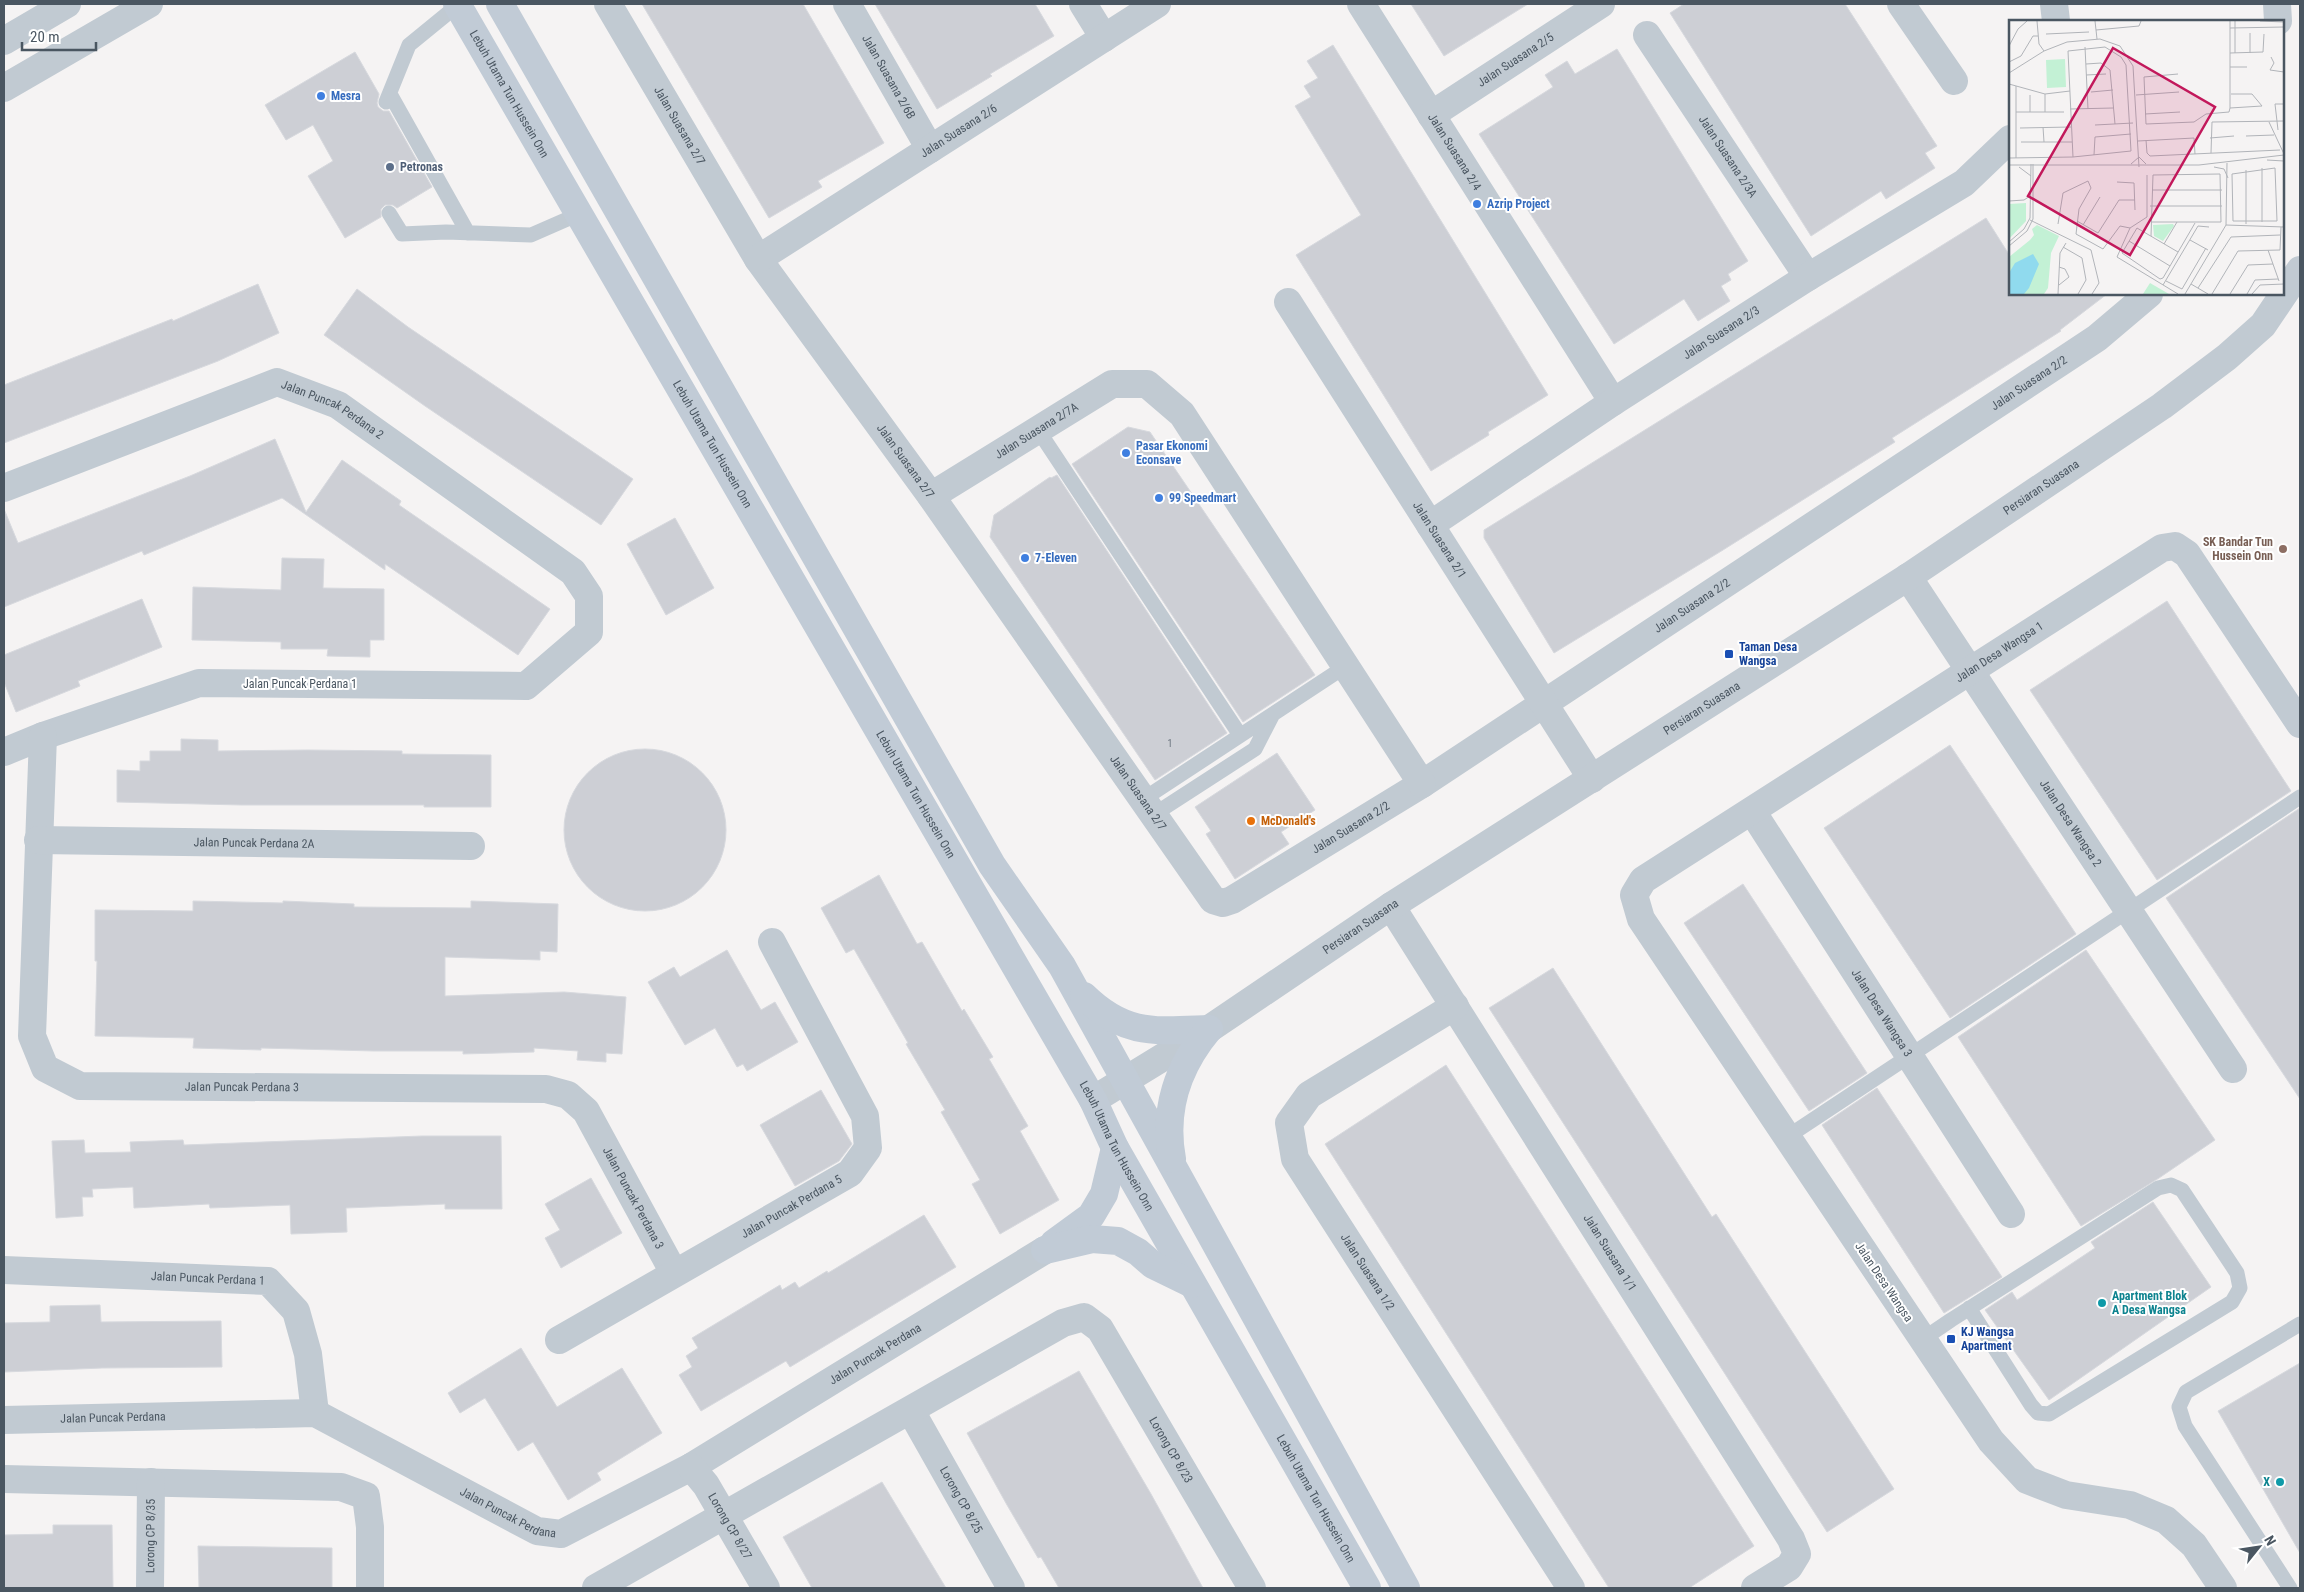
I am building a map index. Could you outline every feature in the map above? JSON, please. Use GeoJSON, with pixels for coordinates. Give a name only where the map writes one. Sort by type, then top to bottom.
{"type":"FeatureCollection","features":[{"type":"Feature","properties":{"kind":"main road","name":"Lebuh Utama Tun Hussein Onn"},"geometry":{"type":"LineString","coordinates":[[458,4],[1093,1100],[1115,1148],[1368,1588]]}},
{"type":"Feature","properties":{"kind":"main road"},"geometry":{"type":"LineString","coordinates":[[500,4],[992,865],[1062,966],[1406,1588]]}},
{"type":"Feature","properties":{"kind":"main road"},"geometry":{"type":"LineString","coordinates":[[1072,984],[1096,1008],[1120,1023],[1157,1031],[1209,1028]]}},
{"type":"Feature","properties":{"kind":"main road"},"geometry":{"type":"LineString","coordinates":[[1174,1170],[1169,1127],[1174,1092],[1184,1065],[1195,1046],[1209,1028]]}},
{"type":"Feature","properties":{"kind":"main road"},"geometry":{"type":"LineString","coordinates":[[1045,1250],[1091,1216],[1104,1194],[1115,1148]]}},
{"type":"Feature","properties":{"kind":"main road"},"geometry":{"type":"LineString","coordinates":[[1045,1250],[1092,1239],[1118,1241],[1138,1252],[1153,1264],[1192,1284]]}},
{"type":"Feature","properties":{"kind":"street"},"geometry":{"type":"LineString","coordinates":[[10,31],[68,4]]}},
{"type":"Feature","properties":{"kind":"street"},"geometry":{"type":"LineString","coordinates":[[4,88],[149,4]]}},
{"type":"Feature","properties":{"kind":"street","name":"Jalan Suasana 2/7"},"geometry":{"type":"LineString","coordinates":[[608,4],[758,258],[931,496],[1213,900],[1223,902]]}},
{"type":"Feature","properties":{"kind":"street","name":"Jalan Suasana 2/6B"},"geometry":{"type":"LineString","coordinates":[[847,4],[930,148]]}},
{"type":"Feature","properties":{"kind":"street"},"geometry":{"type":"LineString","coordinates":[[1083,4],[1104,38]]}},
{"type":"Feature","properties":{"kind":"street","name":"Jalan Suasana 2/6"},"geometry":{"type":"LineString","coordinates":[[758,258],[1157,4]]}},
{"type":"Feature","properties":{"kind":"street","name":"Jalan Suasana 2/4"},"geometry":{"type":"LineString","coordinates":[[1361,4],[1613,402]]}},
{"type":"Feature","properties":{"kind":"street","name":"Jalan Suasana 2/5"},"geometry":{"type":"LineString","coordinates":[[1431,115],[1601,4]]}},
{"type":"Feature","properties":{"kind":"street"},"geometry":{"type":"LineString","coordinates":[[1902,4],[1954,81]]}},
{"type":"Feature","properties":{"kind":"street"},"geometry":{"type":"LineString","coordinates":[[2054,4],[2056,20]]}},
{"type":"Feature","properties":{"kind":"street"},"geometry":{"type":"LineString","coordinates":[[2277,4],[2278,20]]}},
{"type":"Feature","properties":{"kind":"street","name":"Jalan Suasana 2/3A"},"geometry":{"type":"LineString","coordinates":[[1647,35],[1808,277]]}},
{"type":"Feature","properties":{"kind":"street","name":"Jalan Suasana 2/3"},"geometry":{"type":"LineString","coordinates":[[1430,525],[1613,402],[1808,277],[1964,183],[2009,140]]}},
{"type":"Feature","properties":{"kind":"street","name":"Persiaran Suasana"},"geometry":{"type":"LineString","coordinates":[[2284,294],[2300,270]]}},
{"type":"Feature","properties":{"kind":"street","name":"Jalan Suasana 2/2"},"geometry":{"type":"LineString","coordinates":[[1223,902],[1232,900],[1422,784],[1544,704],[2097,338],[2148,295]]}},
{"type":"Feature","properties":{"kind":"street","name":"Persiaran Suasana"},"geometry":{"type":"LineString","coordinates":[[1093,1100],[1209,1028],[1390,906],[1908,577],[2162,406],[2227,357],[2263,325],[2283,295]]}},
{"type":"Feature","properties":{"kind":"street","name":"Jalan Suasana 2/1"},"geometry":{"type":"LineString","coordinates":[[1288,302],[1592,778]]}},
{"type":"Feature","properties":{"kind":"street","name":"Jalan Puncak Perdana 2"},"geometry":{"type":"LineString","coordinates":[[4,488],[277,382],[338,406],[573,572],[589,596],[589,632]]}},
{"type":"Feature","properties":{"kind":"street","name":"Jalan Suasana 2/7A"},"geometry":{"type":"LineString","coordinates":[[931,496],[1112,384],[1147,384],[1182,414],[1346,666]]}},
{"type":"Feature","properties":{"kind":"street","name":"Jalan Desa Wangsa 1"},"geometry":{"type":"LineString","coordinates":[[1642,880],[2162,548],[2175,546],[2187,554],[2300,724]]}},
{"type":"Feature","properties":{"kind":"street","name":"Jalan Desa Wangsa 2"},"geometry":{"type":"LineString","coordinates":[[1908,577],[2233,1070]]}},
{"type":"Feature","properties":{"kind":"street","name":"Jalan Puncak Perdana 1"},"geometry":{"type":"LineString","coordinates":[[4,752],[43,736],[199,684],[526,686],[589,632]]}},
{"type":"Feature","properties":{"kind":"street"},"geometry":{"type":"LineString","coordinates":[[1346,666],[1422,784]]}},
{"type":"Feature","properties":{"kind":"street","name":"Jalan Puncak Perdana 3"},"geometry":{"type":"LineString","coordinates":[[43,736],[32,1036],[45,1068],[80,1086],[546,1089],[568,1095],[586,1111],[674,1274]]}},
{"type":"Feature","properties":{"kind":"street","name":"Jalan Desa Wangsa 3"},"geometry":{"type":"LineString","coordinates":[[1752,811],[2011,1214]]}},
{"type":"Feature","properties":{"kind":"street","name":"Jalan Puncak Perdana 2A"},"geometry":{"type":"LineString","coordinates":[[38,840],[471,846]]}},
{"type":"Feature","properties":{"kind":"street","name":"Jalan Desa Wangsa"},"geometry":{"type":"LineString","coordinates":[[1642,880],[1634,895],[1641,919],[1991,1441],[2027,1480],[2066,1494],[2130,1505],[2166,1520],[2194,1545],[2223,1588]]}},
{"type":"Feature","properties":{"kind":"street","name":"Jalan Suasana 1/1"},"geometry":{"type":"LineString","coordinates":[[1390,906],[1791,1539],[1797,1554],[1789,1567],[1755,1588]]}},
{"type":"Feature","properties":{"kind":"street","name":"Jalan Puncak Perdana 5"},"geometry":{"type":"LineString","coordinates":[[559,1340],[850,1173],[868,1148],[865,1116],[772,942]]}},
{"type":"Feature","properties":{"kind":"street","name":"Jalan Suasana 1/2"},"geometry":{"type":"LineString","coordinates":[[1455,1006],[1310,1095],[1289,1123],[1295,1159],[1571,1588]]}},
{"type":"Feature","properties":{"kind":"street","name":"Jalan Puncak Perdana"},"geometry":{"type":"LineString","coordinates":[[4,1420],[315,1413],[538,1531],[561,1534],[691,1467],[1045,1250]]}},
{"type":"Feature","properties":{"kind":"street","name":"Jalan Puncak Perdana 1"},"geometry":{"type":"LineString","coordinates":[[4,1270],[268,1282],[296,1311],[308,1354],[315,1413]]}},
{"type":"Feature","properties":{"kind":"street","name":"Lorong CP 8/23"},"geometry":{"type":"LineString","coordinates":[[911,1411],[1063,1323],[1084,1317],[1100,1328],[1252,1588]]}},
{"type":"Feature","properties":{"kind":"street"},"geometry":{"type":"LineString","coordinates":[[596,1588],[911,1411]]}},
{"type":"Feature","properties":{"kind":"street","name":"Lorong CP 8/25"},"geometry":{"type":"LineString","coordinates":[[911,1411],[1011,1588]]}},
{"type":"Feature","properties":{"kind":"street","name":"Lorong CP 8/27"},"geometry":{"type":"LineString","coordinates":[[691,1467],[706,1484],[766,1588]]}},
{"type":"Feature","properties":{"kind":"street"},"geometry":{"type":"LineString","coordinates":[[4,1479],[341,1487],[366,1496],[370,1527],[370,1588]]}},
{"type":"Feature","properties":{"kind":"street","name":"Lorong CP 8/35"},"geometry":{"type":"LineString","coordinates":[[150,1588],[151,1482]]}},
{"type":"Feature","properties":{"kind":"lane"},"geometry":{"type":"LineString","coordinates":[[458,4],[409,45],[387,98],[468,232]]}},
{"type":"Feature","properties":{"kind":"lane"},"geometry":{"type":"LineString","coordinates":[[389,212],[402,234],[468,232],[531,235],[579,214]]}},
{"type":"Feature","properties":{"kind":"lane"},"geometry":{"type":"LineString","coordinates":[[1038,430],[1240,735]]}},
{"type":"Feature","properties":{"kind":"lane"},"geometry":{"type":"LineString","coordinates":[[1148,808],[1240,735],[1346,666]]}},
{"type":"Feature","properties":{"kind":"lane"},"geometry":{"type":"LineString","coordinates":[[1148,808],[1255,749],[1273,713]]}},
{"type":"Feature","properties":{"kind":"lane"},"geometry":{"type":"LineString","coordinates":[[1787,1137],[2300,797]]}},
{"type":"Feature","properties":{"kind":"lane"},"geometry":{"type":"LineString","coordinates":[[1923,1339],[1969,1308],[2158,1188],[2171,1185],[2182,1190],[2232,1264],[2237,1272],[2240,1288],[2232,1302],[2049,1414],[2038,1413],[2031,1405],[1969,1308]]}},
{"type":"Feature","properties":{"kind":"lane"},"geometry":{"type":"LineString","coordinates":[[2290,1588],[2185,1426],[2179,1407],[2186,1392],[2300,1324]]}},
{"type":"Feature","properties":{"kind":"building"},"geometry":{"type":"Polygon","coordinates":[[[642,4],[803,4],[884,143],[818,181],[822,187],[769,218],[642,4]]]}},
{"type":"Feature","properties":{"kind":"building"},"geometry":{"type":"Polygon","coordinates":[[[875,4],[1035,4],[1054,36],[990,74],[992,76],[937,109],[875,4]]]}},
{"type":"Feature","properties":{"kind":"building"},"geometry":{"type":"Polygon","coordinates":[[[1411,4],[1528,4],[1444,56],[1411,4]]]}},
{"type":"Feature","properties":{"kind":"building"},"geometry":{"type":"Polygon","coordinates":[[[1684,4],[1845,4],[1937,146],[1925,153],[1935,168],[1886,199],[1881,191],[1811,236],[1670,13],[1684,4]]]}},
{"type":"Feature","properties":{"kind":"building"},"geometry":{"type":"Polygon","coordinates":[[[1333,45],[1548,395],[1488,432],[1489,435],[1431,471],[1296,255],[1361,215],[1295,106],[1311,97],[1304,86],[1318,78],[1307,61],[1333,45]]]}},
{"type":"Feature","properties":{"kind":"building"},"geometry":{"type":"Polygon","coordinates":[[[1617,49],[1748,261],[1728,274],[1731,280],[1721,286],[1730,301],[1698,321],[1684,299],[1614,344],[1479,134],[1553,87],[1545,75],[1567,61],[1575,74],[1617,49]]]}},
{"type":"Feature","properties":{"kind":"building"},"geometry":{"type":"Polygon","coordinates":[[[355,52],[379,94],[378,107],[383,111],[389,111],[432,187],[397,208],[393,205],[385,205],[381,209],[381,217],[345,238],[308,176],[333,161],[313,125],[286,140],[265,105],[355,52]]]}},
{"type":"Feature","properties":{"kind":"building"},"geometry":{"type":"Polygon","coordinates":[[[1986,218],[2009,254],[2009,295],[2106,295],[2061,331],[1892,438],[1895,442],[1554,653],[1484,538],[1484,530],[1986,218]]]}},
{"type":"Feature","properties":{"kind":"building"},"geometry":{"type":"Polygon","coordinates":[[[258,284],[279,333],[218,361],[4,443],[4,385],[172,319],[173,321],[258,284]]]}},
{"type":"Feature","properties":{"kind":"building"},"geometry":{"type":"Polygon","coordinates":[[[357,289],[408,327],[633,479],[601,525],[324,335],[357,289]]]}},
{"type":"Feature","properties":{"kind":"building"},"geometry":{"type":"Polygon","coordinates":[[[1128,427],[1150,432],[1315,675],[1243,722],[1072,464],[1128,427]]]}},
{"type":"Feature","properties":{"kind":"building"},"geometry":{"type":"Polygon","coordinates":[[[275,439],[306,512],[342,460],[401,501],[399,505],[550,609],[518,655],[385,564],[385,570],[282,498],[144,555],[142,551],[4,607],[4,509],[18,543],[190,476],[275,439]]]}},
{"type":"Feature","properties":{"kind":"building"},"geometry":{"type":"Polygon","coordinates":[[[1057,475],[1227,733],[1155,780],[990,537],[994,515],[1050,477],[1057,475]]]}},
{"type":"Feature","properties":{"kind":"building"},"geometry":{"type":"Polygon","coordinates":[[[675,518],[714,588],[666,615],[627,544],[675,518]]]}},
{"type":"Feature","properties":{"kind":"building"},"geometry":{"type":"Polygon","coordinates":[[[282,558],[324,559],[323,588],[384,589],[384,640],[370,640],[370,657],[327,656],[328,649],[281,649],[281,642],[192,640],[193,587],[281,590],[282,558]]]}},
{"type":"Feature","properties":{"kind":"building"},"geometry":{"type":"Polygon","coordinates":[[[142,599],[162,647],[78,681],[80,686],[16,712],[4,682],[4,655],[142,599]]]}},
{"type":"Feature","properties":{"kind":"building"},"geometry":{"type":"Polygon","coordinates":[[[2167,601],[2291,791],[2157,880],[2030,690],[2167,601]]]}},
{"type":"Feature","properties":{"kind":"building"},"geometry":{"type":"Polygon","coordinates":[[[181,739],[218,740],[218,751],[402,751],[402,754],[491,755],[491,807],[117,802],[117,770],[140,771],[140,761],[150,761],[150,751],[181,751],[181,739]]]}},
{"type":"Feature","properties":{"kind":"building"},"geometry":{"type":"Polygon","coordinates":[[[1950,745],[2076,934],[1950,1018],[1824,828],[1950,745]]]}},
{"type":"Feature","properties":{"kind":"building"},"geometry":{"type":"Polygon","coordinates":[[[653,749],[669,752],[683,758],[708,779],[717,792],[723,806],[726,830],[725,846],[717,868],[696,893],[683,902],[669,908],[637,911],[621,908],[607,902],[582,881],[573,868],[567,854],[564,822],[567,806],[573,792],[594,767],[607,758],[621,752],[653,749]]]}},
{"type":"Feature","properties":{"kind":"building","name":"McDonald's"},"geometry":{"type":"Polygon","coordinates":[[[1277,753],[1315,810],[1281,832],[1289,844],[1235,879],[1206,834],[1211,831],[1195,807],[1277,753]]]}},
{"type":"Feature","properties":{"kind":"building"},"geometry":{"type":"Polygon","coordinates":[[[2300,808],[2300,1099],[2166,898],[2300,808]]]}},
{"type":"Feature","properties":{"kind":"building"},"geometry":{"type":"Polygon","coordinates":[[[879,875],[917,944],[922,942],[962,1011],[964,1009],[993,1057],[989,1059],[1028,1126],[1020,1131],[1059,1200],[1000,1234],[972,1184],[980,1180],[941,1112],[945,1110],[854,949],[846,953],[821,908],[879,875]]]}},
{"type":"Feature","properties":{"kind":"building"},"geometry":{"type":"Polygon","coordinates":[[[1743,884],[1867,1073],[1809,1111],[1684,923],[1743,884]]]}},
{"type":"Feature","properties":{"kind":"building"},"geometry":{"type":"Polygon","coordinates":[[[193,901],[283,903],[283,901],[354,904],[354,907],[471,908],[471,901],[558,904],[557,952],[540,951],[540,960],[445,957],[445,996],[564,992],[626,997],[622,1054],[606,1053],[606,1062],[577,1060],[578,1051],[534,1048],[534,1052],[463,1054],[463,1051],[193,1048],[194,1038],[95,1036],[97,961],[95,961],[95,910],[193,911],[193,901]]]}},
{"type":"Feature","properties":{"kind":"building"},"geometry":{"type":"Polygon","coordinates":[[[727,950],[761,1010],[775,1002],[798,1042],[747,1071],[743,1064],[737,1067],[715,1028],[685,1045],[648,982],[674,967],[680,977],[727,950]]]}},
{"type":"Feature","properties":{"kind":"building"},"geometry":{"type":"Polygon","coordinates":[[[2086,950],[2215,1140],[2159,1178],[2081,1226],[1958,1037],[2086,950]]]}},
{"type":"Feature","properties":{"kind":"building"},"geometry":{"type":"Polygon","coordinates":[[[1553,968],[1712,1217],[1716,1214],[1894,1489],[1827,1532],[1489,1008],[1553,968]]]}},
{"type":"Feature","properties":{"kind":"building"},"geometry":{"type":"Polygon","coordinates":[[[1446,1065],[1754,1546],[1689,1588],[1609,1588],[1325,1144],[1446,1065]]]}},
{"type":"Feature","properties":{"kind":"building"},"geometry":{"type":"Polygon","coordinates":[[[1877,1088],[2002,1277],[1944,1313],[1822,1125],[1877,1088]]]}},
{"type":"Feature","properties":{"kind":"building"},"geometry":{"type":"Polygon","coordinates":[[[821,1090],[852,1144],[839,1161],[795,1186],[760,1125],[821,1090]]]}},
{"type":"Feature","properties":{"kind":"building"},"geometry":{"type":"Polygon","coordinates":[[[422,1136],[501,1136],[502,1209],[445,1209],[445,1204],[346,1208],[347,1232],[291,1234],[290,1205],[210,1208],[209,1204],[134,1208],[133,1187],[92,1189],[93,1197],[82,1197],[83,1216],[56,1218],[52,1141],[84,1140],[85,1153],[131,1152],[130,1142],[183,1140],[184,1145],[422,1136]]]}},
{"type":"Feature","properties":{"kind":"building"},"geometry":{"type":"Polygon","coordinates":[[[591,1178],[622,1233],[561,1268],[545,1238],[560,1230],[545,1204],[591,1178]]]}},
{"type":"Feature","properties":{"kind":"building","name":"Apartment Blok A Desa Wangsa"},"geometry":{"type":"Polygon","coordinates":[[[2153,1202],[2211,1287],[2049,1400],[1985,1310],[2012,1292],[2017,1300],[2095,1248],[2091,1242],[2153,1202]]]}},
{"type":"Feature","properties":{"kind":"building"},"geometry":{"type":"Polygon","coordinates":[[[924,1215],[956,1267],[790,1367],[786,1361],[701,1411],[679,1375],[692,1367],[686,1356],[698,1348],[692,1338],[780,1285],[782,1290],[795,1282],[799,1288],[827,1271],[828,1273],[924,1215]]]}},
{"type":"Feature","properties":{"kind":"building"},"geometry":{"type":"Polygon","coordinates":[[[100,1305],[101,1322],[221,1321],[222,1367],[102,1368],[4,1372],[4,1323],[50,1322],[50,1306],[100,1305]]]}},
{"type":"Feature","properties":{"kind":"building"},"geometry":{"type":"Polygon","coordinates":[[[521,1348],[557,1407],[622,1368],[662,1433],[597,1473],[601,1480],[568,1500],[533,1442],[518,1451],[485,1398],[460,1413],[448,1393],[521,1348]]]}},
{"type":"Feature","properties":{"kind":"building","name":"X"},"geometry":{"type":"Polygon","coordinates":[[[2300,1363],[2300,1553],[2218,1411],[2300,1363]]]}},
{"type":"Feature","properties":{"kind":"building"},"geometry":{"type":"Polygon","coordinates":[[[1079,1371],[1203,1588],[1059,1588],[1041,1557],[1038,1558],[1007,1505],[967,1433],[1079,1371]]]}},
{"type":"Feature","properties":{"kind":"building"},"geometry":{"type":"Polygon","coordinates":[[[882,1482],[946,1588],[812,1588],[783,1537],[882,1482]]]}},
{"type":"Feature","properties":{"kind":"building"},"geometry":{"type":"Polygon","coordinates":[[[53,1525],[112,1525],[113,1588],[4,1588],[4,1535],[53,1534],[53,1525]]]}},
{"type":"Feature","properties":{"kind":"building"},"geometry":{"type":"Polygon","coordinates":[[[198,1546],[332,1548],[332,1588],[199,1588],[198,1546]]]}},
{"type":"Feature","properties":{"kind":"place","name":"Mesra"},"geometry":{"type":"Point","coordinates":[321,96]}},
{"type":"Feature","properties":{"kind":"place","name":"Petronas"},"geometry":{"type":"Point","coordinates":[390,167]}},
{"type":"Feature","properties":{"kind":"place","name":"Azrip Project"},"geometry":{"type":"Point","coordinates":[1477,204]}},
{"type":"Feature","properties":{"kind":"place","name":"Pasar Ekonomi Econsave"},"geometry":{"type":"Point","coordinates":[1126,453]}},
{"type":"Feature","properties":{"kind":"place","name":"99 Speedmart"},"geometry":{"type":"Point","coordinates":[1159,498]}},
{"type":"Feature","properties":{"kind":"place","name":"SK Bandar Tun Hussein Onn"},"geometry":{"type":"Point","coordinates":[2283,549]}},
{"type":"Feature","properties":{"kind":"place","name":"7-Eleven"},"geometry":{"type":"Point","coordinates":[1025,558]}},
{"type":"Feature","properties":{"kind":"place","name":"Taman Desa Wangsa"},"geometry":{"type":"Point","coordinates":[1729,654]}},
{"type":"Feature","properties":{"kind":"place","name":"McDonald's"},"geometry":{"type":"Point","coordinates":[1251,821]}},
{"type":"Feature","properties":{"kind":"place","name":"Apartment Blok A Desa Wangsa"},"geometry":{"type":"Point","coordinates":[2102,1303]}},
{"type":"Feature","properties":{"kind":"place","name":"KJ Wangsa Apartment"},"geometry":{"type":"Point","coordinates":[1951,1339]}},
{"type":"Feature","properties":{"kind":"place","name":"X"},"geometry":{"type":"Point","coordinates":[2280,1482]}}]}
